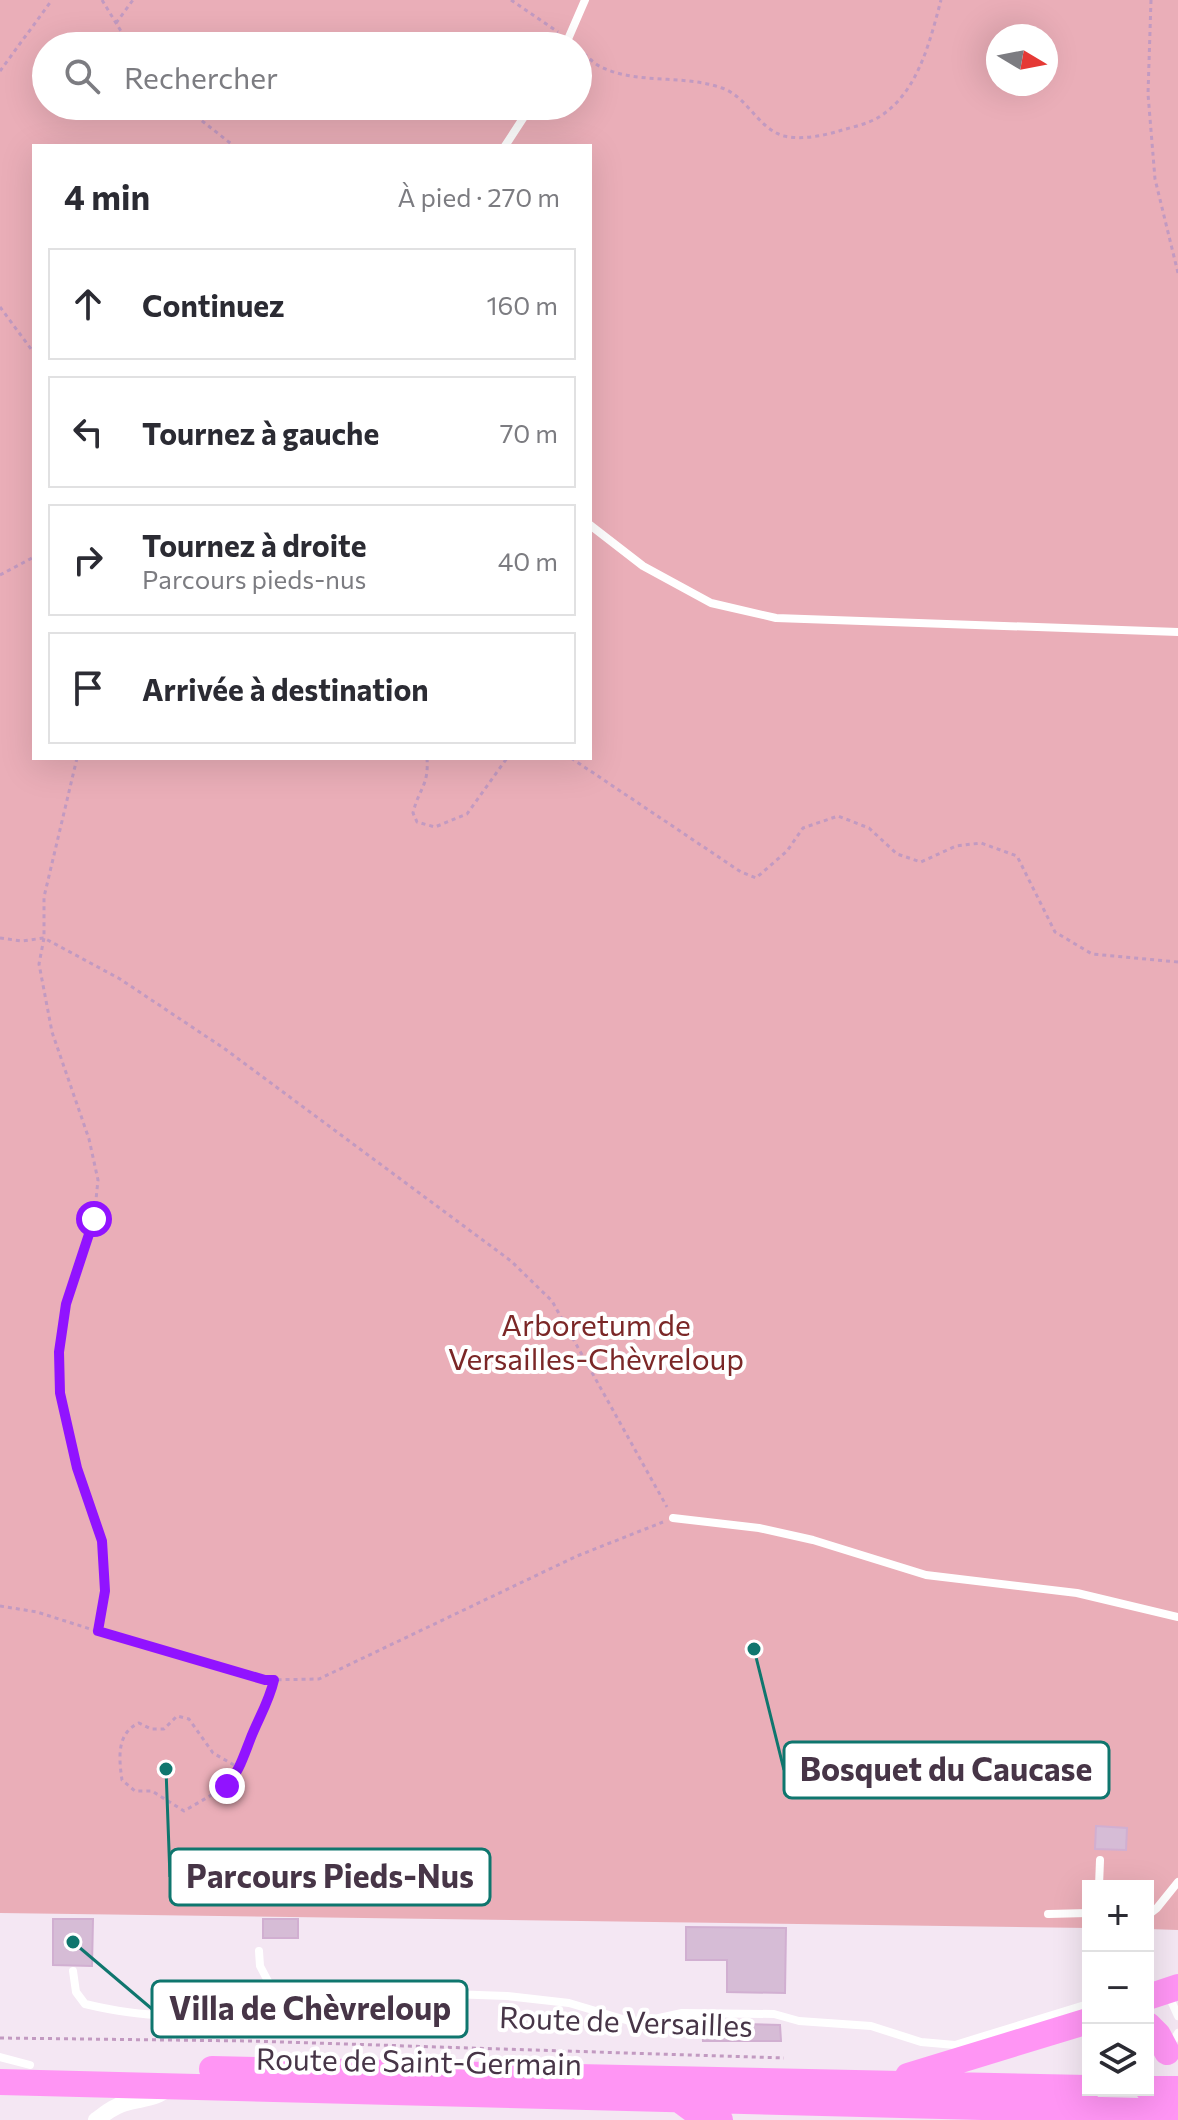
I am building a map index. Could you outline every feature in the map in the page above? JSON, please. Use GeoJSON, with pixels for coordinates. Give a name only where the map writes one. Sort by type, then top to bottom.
{"type":"FeatureCollection","features":[{"type":"Feature","properties":{"kind":"main road"},"geometry":{"type":"LineString","coordinates":[[900,2085],[909,2075],[1020,2034],[1082,2022]]}},
{"type":"Feature","properties":{"kind":"main road"},"geometry":{"type":"LineString","coordinates":[[1154,2031],[1172,2043]]}},
{"type":"Feature","properties":{"kind":"main road","name":"Route de Saint-Germain"},"geometry":{"type":"LineString","coordinates":[[0,2064],[1082,2088]]}},
{"type":"Feature","properties":{"kind":"main road","name":"Route de Saint-Germain"},"geometry":{"type":"LineString","coordinates":[[0,2082],[678,2099]]}},
{"type":"Feature","properties":{"kind":"main road"},"geometry":{"type":"LineString","coordinates":[[678,2099],[1163,2098]]}},
{"type":"Feature","properties":{"kind":"main road"},"geometry":{"type":"LineString","coordinates":[[678,2099],[700,2115],[720,2120]]}},
{"type":"Feature","properties":{"kind":"street"},"geometry":{"type":"LineString","coordinates":[[96,2120],[126,2103],[155,2098],[171,2086]]}},
{"type":"Feature","properties":{"kind":"lane"},"geometry":{"type":"LineString","coordinates":[[572,32],[585,0]]}},
{"type":"Feature","properties":{"kind":"lane"},"geometry":{"type":"LineString","coordinates":[[506,144],[522,120]]}},
{"type":"Feature","properties":{"kind":"lane"},"geometry":{"type":"LineString","coordinates":[[592,527],[643,566],[711,603],[776,618],[1178,632]]}},
{"type":"Feature","properties":{"kind":"lane"},"geometry":{"type":"LineString","coordinates":[[673,1518],[759,1528],[813,1540],[926,1575],[1077,1593],[1178,1617]]}},
{"type":"Feature","properties":{"kind":"lane"},"geometry":{"type":"LineString","coordinates":[[1099,1880],[1100,1860]]}},
{"type":"Feature","properties":{"kind":"lane"},"geometry":{"type":"LineString","coordinates":[[1154,1910],[1178,1882]]}},
{"type":"Feature","properties":{"kind":"lane"},"geometry":{"type":"LineString","coordinates":[[1048,1914],[1082,1913]]}},
{"type":"Feature","properties":{"kind":"lane"},"geometry":{"type":"LineString","coordinates":[[259,1951],[260,1966],[269,1983],[285,1993],[306,1996],[392,1992],[507,1996],[569,2003],[636,2023],[682,2013],[774,2014],[799,2021],[871,2026],[921,2042],[955,2045],[1020,2034],[1082,2007]]}},
{"type":"Feature","properties":{"kind":"lane"},"geometry":{"type":"LineString","coordinates":[[73,1971],[76,1992],[85,2004],[177,2014],[210,2009],[269,1983]]}},
{"type":"Feature","properties":{"kind":"lane"},"geometry":{"type":"LineString","coordinates":[[1164,1987],[1178,2016]]}},
{"type":"Feature","properties":{"kind":"lane"},"geometry":{"type":"LineString","coordinates":[[0,2057],[30,2065]]}},
{"type":"Feature","properties":{"kind":"path"},"geometry":{"type":"LineString","coordinates":[[0,71],[52,0]]}},
{"type":"Feature","properties":{"kind":"path"},"geometry":{"type":"LineString","coordinates":[[102,0],[121,32]]}},
{"type":"Feature","properties":{"kind":"path"},"geometry":{"type":"LineString","coordinates":[[116,23],[133,0]]}},
{"type":"Feature","properties":{"kind":"path"},"geometry":{"type":"LineString","coordinates":[[511,0],[553,32]]}},
{"type":"Feature","properties":{"kind":"path"},"geometry":{"type":"LineString","coordinates":[[592,61],[626,77],[668,79],[722,88],[740,98],[767,128],[785,136],[832,133],[876,119],[894,106],[913,79],[929,45],[941,0]]}},
{"type":"Feature","properties":{"kind":"path"},"geometry":{"type":"LineString","coordinates":[[1151,0],[1148,94],[1155,179],[1178,273]]}},
{"type":"Feature","properties":{"kind":"path"},"geometry":{"type":"LineString","coordinates":[[201,120],[231,144]]}},
{"type":"Feature","properties":{"kind":"path"},"geometry":{"type":"LineString","coordinates":[[0,307],[32,350]]}},
{"type":"Feature","properties":{"kind":"path"},"geometry":{"type":"LineString","coordinates":[[0,575],[32,558]]}},
{"type":"Feature","properties":{"kind":"path"},"geometry":{"type":"LineString","coordinates":[[77,760],[44,897],[44,938],[39,964],[42,994],[52,1032],[89,1139],[98,1180],[94,1219],[66,1304],[59,1352],[60,1393],[77,1468],[102,1541],[105,1591],[98,1631]]}},
{"type":"Feature","properties":{"kind":"path"},"geometry":{"type":"LineString","coordinates":[[427,760],[429,778],[413,813],[417,822],[435,827],[467,814],[506,760]]}},
{"type":"Feature","properties":{"kind":"path"},"geometry":{"type":"LineString","coordinates":[[574,760],[741,872],[756,878],[787,851],[803,828],[838,816],[869,828],[897,854],[921,862],[956,846],[981,843],[1017,856],[1055,932],[1092,954],[1178,962]]}},
{"type":"Feature","properties":{"kind":"path"},"geometry":{"type":"LineString","coordinates":[[0,938],[22,941],[44,938],[120,979],[225,1049],[511,1261],[552,1301],[673,1518],[577,1556],[319,1679],[265,1680],[37,1612],[0,1606]]}},
{"type":"Feature","properties":{"kind":"path"},"geometry":{"type":"LineString","coordinates":[[241,1769],[213,1753],[189,1719],[177,1716],[164,1729],[151,1729],[139,1723],[133,1725],[124,1734],[119,1755],[122,1780],[135,1791],[152,1791],[184,1811],[227,1786],[241,1769],[274,1680]]}},
{"type":"Feature","properties":{"kind":"path","name":"Route de Versailles"},"geometry":{"type":"LineString","coordinates":[[0,2038],[251,2041],[791,2058]]}},
{"type":"Feature","properties":{"kind":"green space","name":"Arboretum de Versailles-Chèvreloup"},"geometry":{"type":"Polygon","coordinates":[[[0,0],[1178,0],[1178,1930],[1154,1929],[1154,1880],[1082,1880],[1082,1928],[0,1913],[0,0]]]}},
{"type":"Feature","properties":{"kind":"building"},"geometry":{"type":"Polygon","coordinates":[[[1096,1826],[1127,1828],[1126,1850],[1095,1849],[1096,1826]]]}},
{"type":"Feature","properties":{"kind":"building"},"geometry":{"type":"Polygon","coordinates":[[[53,1919],[93,1919],[92,1966],[53,1965],[53,1919]]]}},
{"type":"Feature","properties":{"kind":"building"},"geometry":{"type":"Polygon","coordinates":[[[263,1919],[298,1919],[298,1938],[263,1938],[263,1919]]]}},
{"type":"Feature","properties":{"kind":"building"},"geometry":{"type":"Polygon","coordinates":[[[686,1927],[786,1928],[785,1993],[727,1992],[727,1960],[686,1960],[686,1927]]]}},
{"type":"Feature","properties":{"kind":"building"},"geometry":{"type":"Polygon","coordinates":[[[702,2023],[780,2025],[781,2041],[703,2041],[702,2023]]]}},
{"type":"Feature","properties":{"kind":"place","name":"Bosquet du Caucase"},"geometry":{"type":"Point","coordinates":[754,1649]}},
{"type":"Feature","properties":{"kind":"place","name":"Parcours Pieds-Nus"},"geometry":{"type":"Point","coordinates":[166,1769]}},
{"type":"Feature","properties":{"kind":"place","name":"Villa de Chèvreloup"},"geometry":{"type":"Point","coordinates":[73,1942]}},
{"type":"Feature","properties":{"kind":"route"},"geometry":{"type":"LineString","coordinates":[[94,1219],[66,1304],[59,1352],[60,1393],[77,1468],[102,1541],[105,1591],[98,1631],[265,1680],[274,1680],[241,1769],[227,1786]]}}]}
